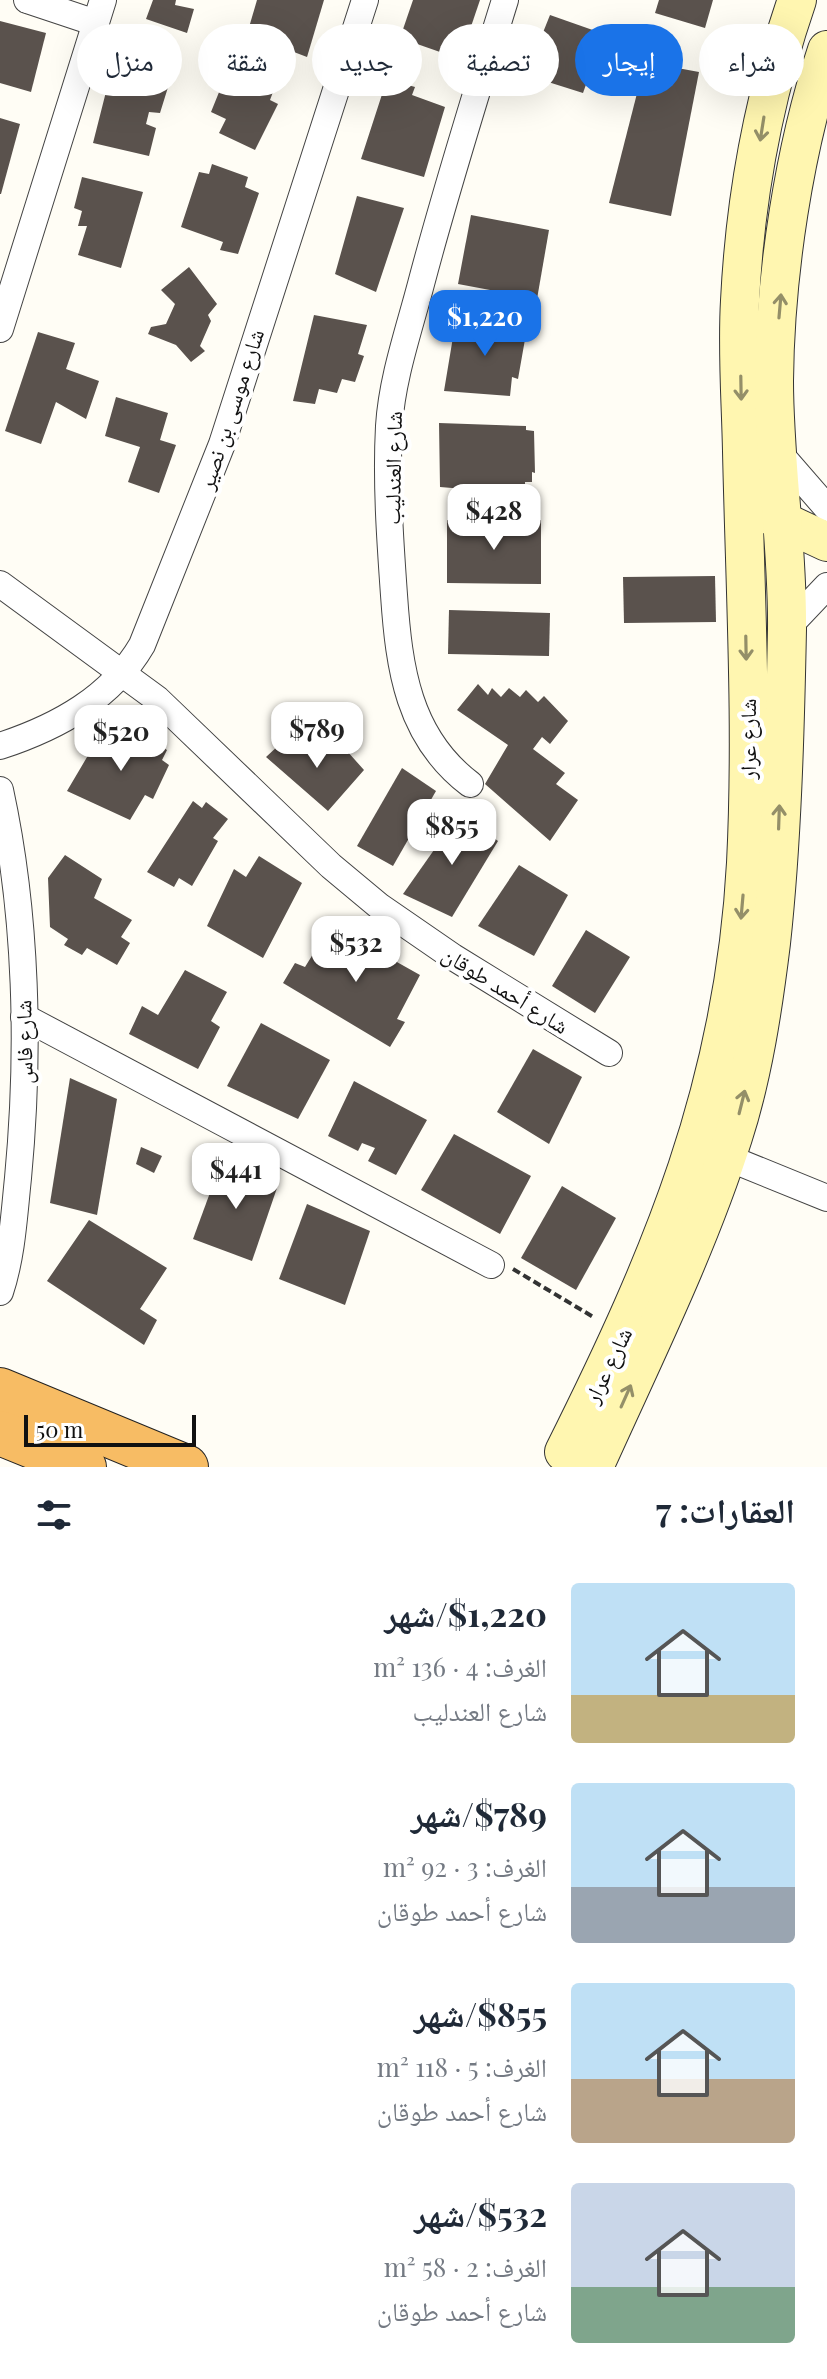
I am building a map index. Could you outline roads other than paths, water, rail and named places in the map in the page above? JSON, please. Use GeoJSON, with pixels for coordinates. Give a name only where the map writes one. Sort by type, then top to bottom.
{"type":"FeatureCollection","features":[{"type":"Feature","properties":{"kind":"highway"},"geometry":{"type":"LineString","coordinates":[[0,1390],[186,1467]]}},
{"type":"Feature","properties":{"kind":"highway"},"geometry":{"type":"LineString","coordinates":[[9,1440],[84,1467]]}},
{"type":"Feature","properties":{"kind":"main road","name":"شارع عرار"},"geometry":{"type":"LineString","coordinates":[[579,1460],[623,1334],[688,1175],[721,1051],[739,944],[747,780],[740,303],[743,257],[764,115],[788,9]]}},
{"type":"Feature","properties":{"kind":"main road","name":"شارع عرار"},"geometry":{"type":"LineString","coordinates":[[579,1460],[685,1263],[726,1157],[753,1055],[770,952],[787,628],[774,382],[795,176],[814,89],[827,50]]}},
{"type":"Feature","properties":{"kind":"main road"},"geometry":{"type":"LineString","coordinates":[[743,501],[782,524],[827,542]]}},
{"type":"Feature","properties":{"kind":"street"},"geometry":{"type":"LineString","coordinates":[[0,329],[100,11],[27,0]]}},
{"type":"Feature","properties":{"kind":"street","name":"شارع موسى بن نصير"},"geometry":{"type":"LineString","coordinates":[[0,746],[73,713],[125,674],[160,607],[222,444],[365,0]]}},
{"type":"Feature","properties":{"kind":"street","name":"شارع العندليب"},"geometry":{"type":"LineString","coordinates":[[470,784],[441,759],[421,731],[399,648],[391,541],[389,423],[399,365],[444,195],[505,0]]}},
{"type":"Feature","properties":{"kind":"street"},"geometry":{"type":"LineString","coordinates":[[780,454],[827,508]]}},
{"type":"Feature","properties":{"kind":"street","name":"شارع أحمد طوقان"},"geometry":{"type":"LineString","coordinates":[[0,584],[125,674],[189,726],[331,866],[379,906],[453,957],[609,1053]]}},
{"type":"Feature","properties":{"kind":"street"},"geometry":{"type":"LineString","coordinates":[[787,628],[827,586]]}},
{"type":"Feature","properties":{"kind":"street","name":"شارع فاس"},"geometry":{"type":"LineString","coordinates":[[0,790],[14,886],[24,1017],[22,1141],[9,1255],[0,1292]]}},
{"type":"Feature","properties":{"kind":"street"},"geometry":{"type":"LineString","coordinates":[[24,1017],[491,1265]]}},
{"type":"Feature","properties":{"kind":"street"},"geometry":{"type":"LineString","coordinates":[[726,1157],[827,1198]]}}]}
